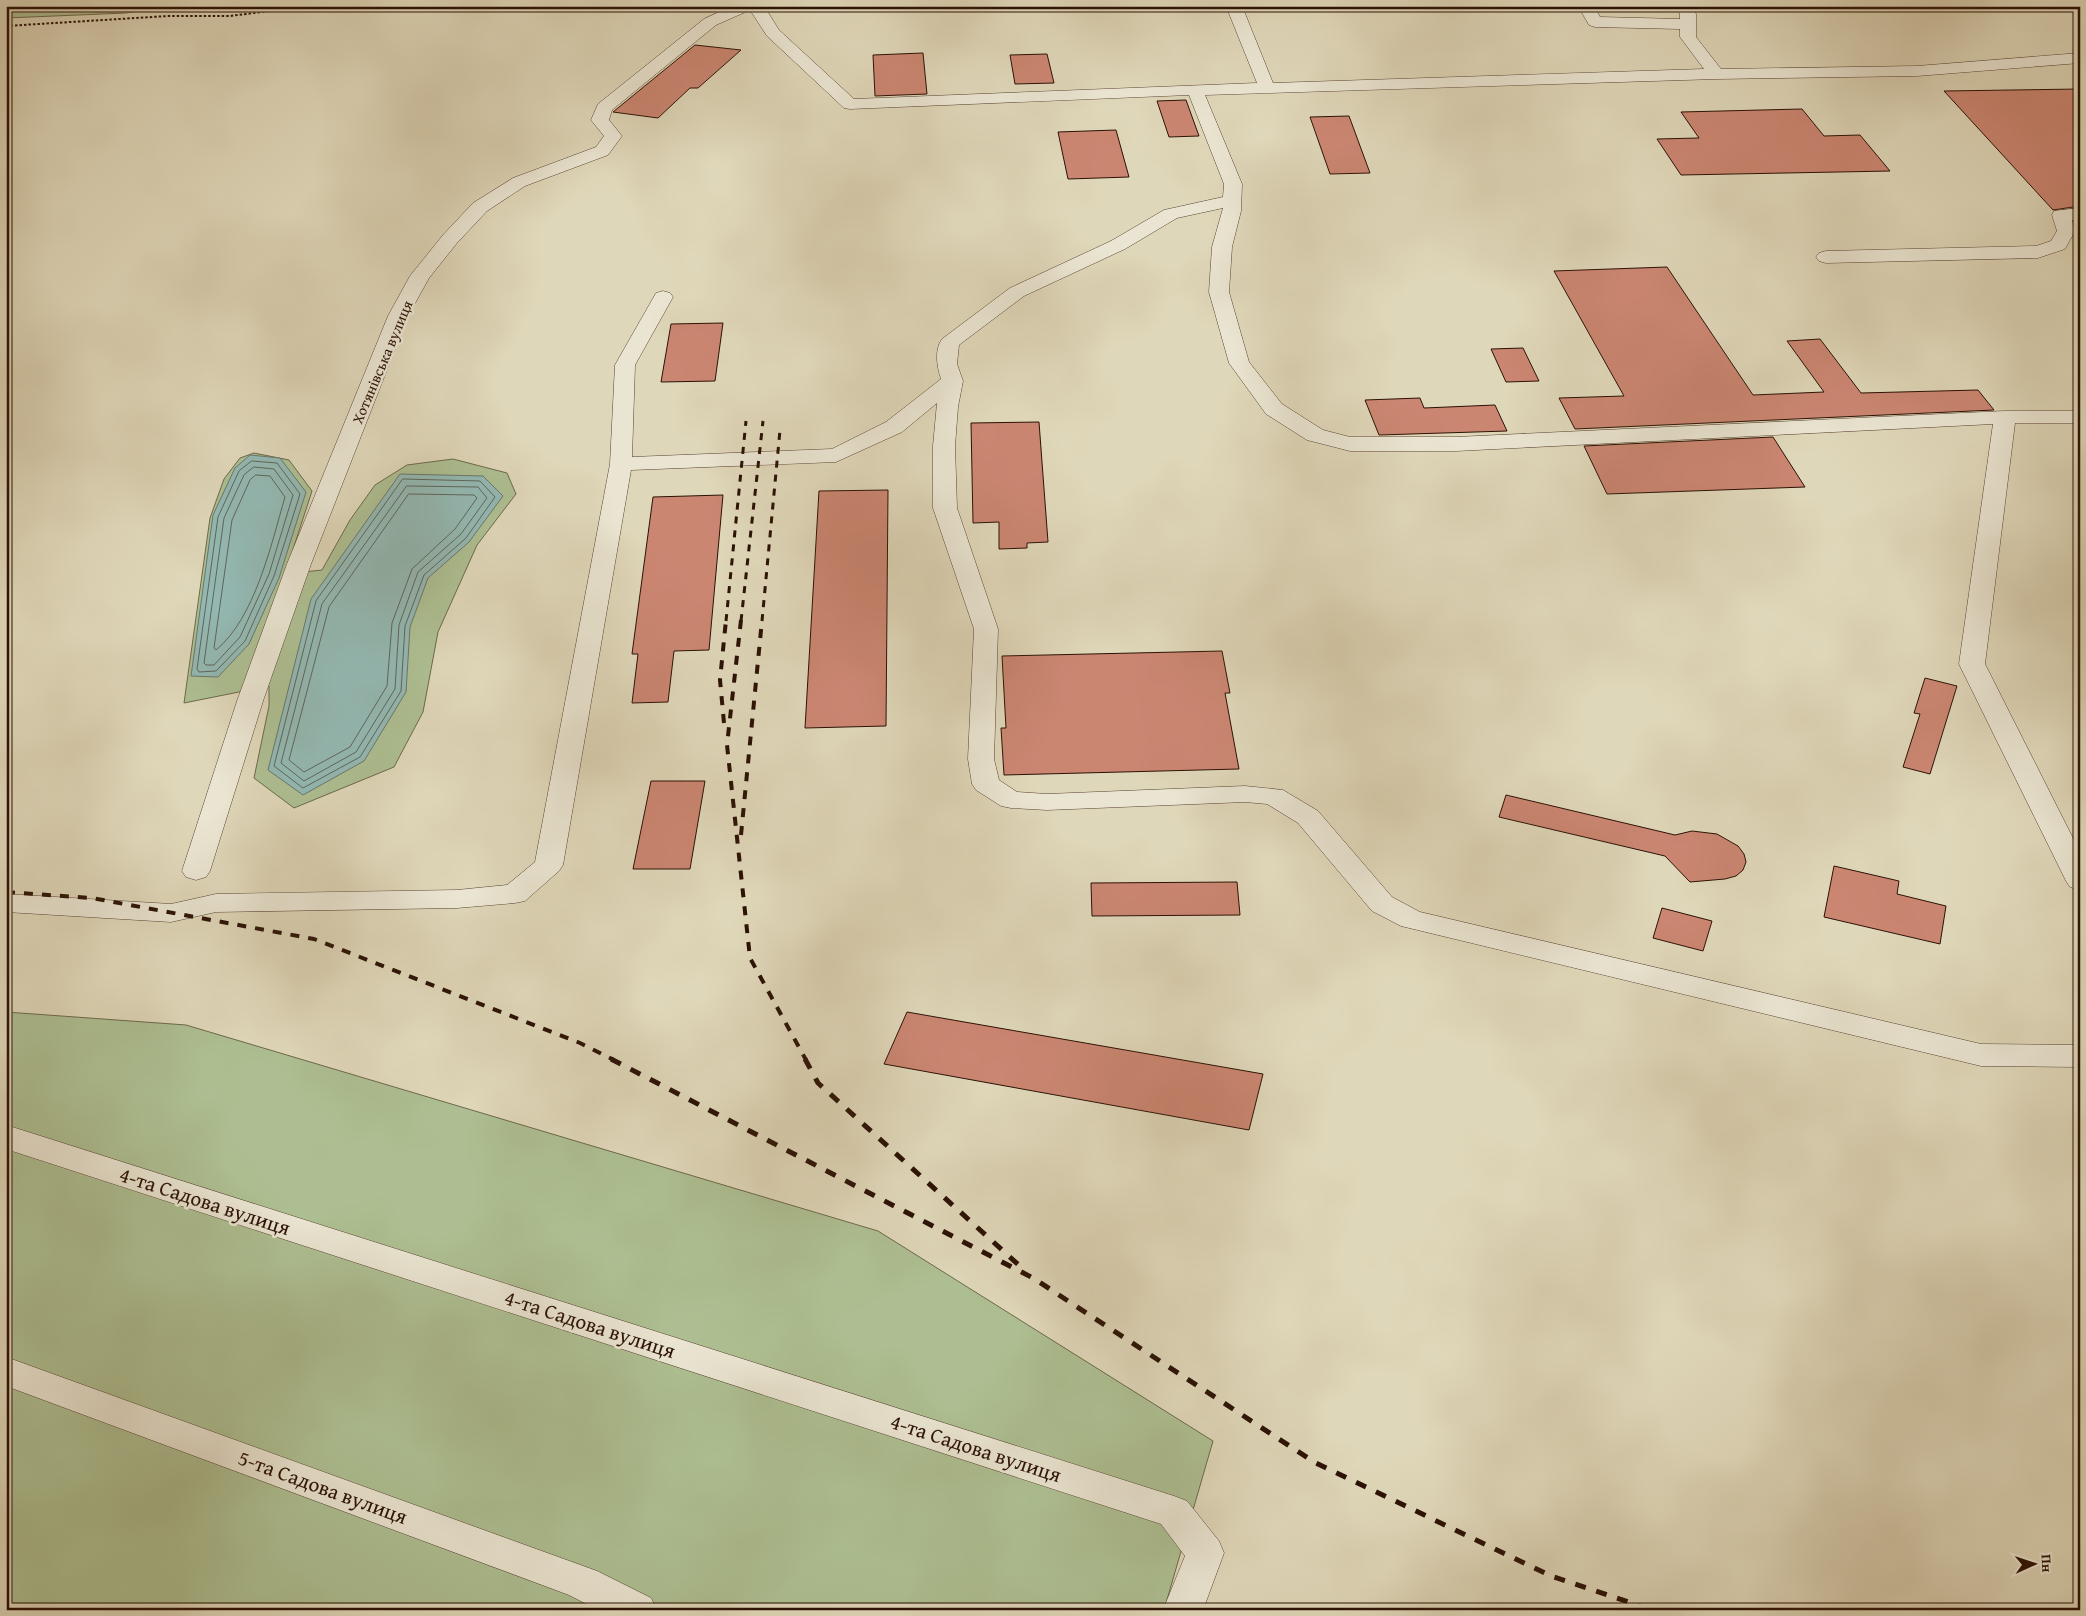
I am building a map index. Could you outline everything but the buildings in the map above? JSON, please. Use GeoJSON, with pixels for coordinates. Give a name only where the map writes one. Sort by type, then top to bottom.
{"type":"FeatureCollection","features":[{"type":"Feature","properties":{"kind":"street","name":"Хотянівська вулиця"},"geometry":{"type":"LineString","coordinates":[[196,871],[250,701],[299,564],[398,316],[420,276],[450,239],[480,207],[519,182],[602,151],[613,136],[600,120],[604,108],[710,22],[745,6]]}},
{"type":"Feature","properties":{"kind":"street"},"geometry":{"type":"LineString","coordinates":[[756,6],[763,20],[773,33],[850,104],[1195,90],[1716,74],[1916,71],[2080,58]]}},
{"type":"Feature","properties":{"kind":"street"},"geometry":{"type":"LineString","coordinates":[[1234,6],[1267,88]]}},
{"type":"Feature","properties":{"kind":"street"},"geometry":{"type":"LineString","coordinates":[[1586,6],[1595,22],[1687,24]]}},
{"type":"Feature","properties":{"kind":"street"},"geometry":{"type":"LineString","coordinates":[[1683,6],[1688,14],[1688,37],[1716,74]]}},
{"type":"Feature","properties":{"kind":"street"},"geometry":{"type":"LineString","coordinates":[[1195,90],[1233,184],[1232,212],[1222,247],[1219,292],[1239,363],[1274,408],[1315,435],[1350,444],[1456,444],[2080,416]]}},
{"type":"Feature","properties":{"kind":"street"},"geometry":{"type":"LineString","coordinates":[[1232,201],[1171,214],[1118,245],[1017,292],[949,343],[947,364],[952,381],[947,407],[944,446],[945,508],[986,628],[981,760],[986,784],[1011,800],[1047,802],[1245,794],[1273,796],[1308,817],[1382,904],[1411,919],[1981,1055],[2080,1056]]}},
{"type":"Feature","properties":{"kind":"street"},"geometry":{"type":"LineString","coordinates":[[1826,257],[2038,252],[2058,245],[2066,231],[2061,215],[2080,214]]}},
{"type":"Feature","properties":{"kind":"street"},"geometry":{"type":"LineString","coordinates":[[6,903],[171,913],[216,903],[457,899],[515,894],[549,865],[621,464],[625,365],[663,297]]}},
{"type":"Feature","properties":{"kind":"street"},"geometry":{"type":"LineString","coordinates":[[621,464],[836,455],[894,427],[952,381]]}},
{"type":"Feature","properties":{"kind":"street"},"geometry":{"type":"LineString","coordinates":[[2006,418],[1972,664],[2079,878]]}},
{"type":"Feature","properties":{"kind":"street","name":"4-та Садова вулиця"},"geometry":{"type":"LineString","coordinates":[[6,1137],[1174,1512],[1205,1553],[1183,1610]]}},
{"type":"Feature","properties":{"kind":"street","name":"5-та Садова вулиця"},"geometry":{"type":"LineString","coordinates":[[6,1371],[583,1583],[637,1610]]}},
{"type":"Feature","properties":{"kind":"path"},"geometry":{"type":"LineString","coordinates":[[6,26],[168,16],[230,16],[309,6]]}},
{"type":"Feature","properties":{"kind":"green space"},"geometry":{"type":"Polygon","coordinates":[[[6,6],[168,6],[126,13],[6,18],[6,6]]]}},
{"type":"Feature","properties":{"kind":"green space"},"geometry":{"type":"Polygon","coordinates":[[[254,453],[289,460],[312,491],[285,574],[322,570],[350,520],[375,485],[407,465],[453,459],[507,473],[516,494],[477,545],[438,632],[423,712],[394,767],[294,808],[254,778],[269,706],[269,686],[184,703],[210,518],[224,479],[240,458],[254,453]]]}},
{"type":"Feature","properties":{"kind":"green space"},"geometry":{"type":"Polygon","coordinates":[[[6,1012],[186,1025],[878,1231],[1213,1441],[1164,1610],[6,1610],[6,1012]]]}},
{"type":"Feature","properties":{"kind":"water"},"geometry":{"type":"Polygon","coordinates":[[[250,455],[280,458],[306,492],[279,578],[249,644],[218,677],[191,676],[213,515],[235,468],[250,455]]]}},
{"type":"Feature","properties":{"kind":"water"},"geometry":{"type":"Polygon","coordinates":[[[400,474],[483,476],[503,496],[469,542],[428,578],[410,627],[406,692],[364,761],[303,795],[268,770],[311,599],[400,474]]]}},
{"type":"Feature","properties":{"kind":"railway"},"geometry":{"type":"LineString","coordinates":[[726,621],[746,421]]}},
{"type":"Feature","properties":{"kind":"railway"},"geometry":{"type":"LineString","coordinates":[[741,621],[763,421]]}},
{"type":"Feature","properties":{"kind":"railway"},"geometry":{"type":"LineString","coordinates":[[762,621],[780,430]]}},
{"type":"Feature","properties":{"kind":"railway"},"geometry":{"type":"LineString","coordinates":[[724,723],[720,680],[726,620]]}},
{"type":"Feature","properties":{"kind":"railway"},"geometry":{"type":"LineString","coordinates":[[741,620],[727,745],[750,958],[806,1060]]}},
{"type":"Feature","properties":{"kind":"railway"},"geometry":{"type":"LineString","coordinates":[[741,835],[762,620]]}},
{"type":"Feature","properties":{"kind":"railway"},"geometry":{"type":"LineString","coordinates":[[6,892],[92,898],[314,939],[580,1043],[614,1060]]}},
{"type":"Feature","properties":{"kind":"railway"},"geometry":{"type":"LineString","coordinates":[[611,1059],[1033,1278],[1314,1462],[1551,1576],[1652,1610]]}},
{"type":"Feature","properties":{"kind":"railway"},"geometry":{"type":"LineString","coordinates":[[805,1059],[818,1083],[1022,1268]]}}]}
